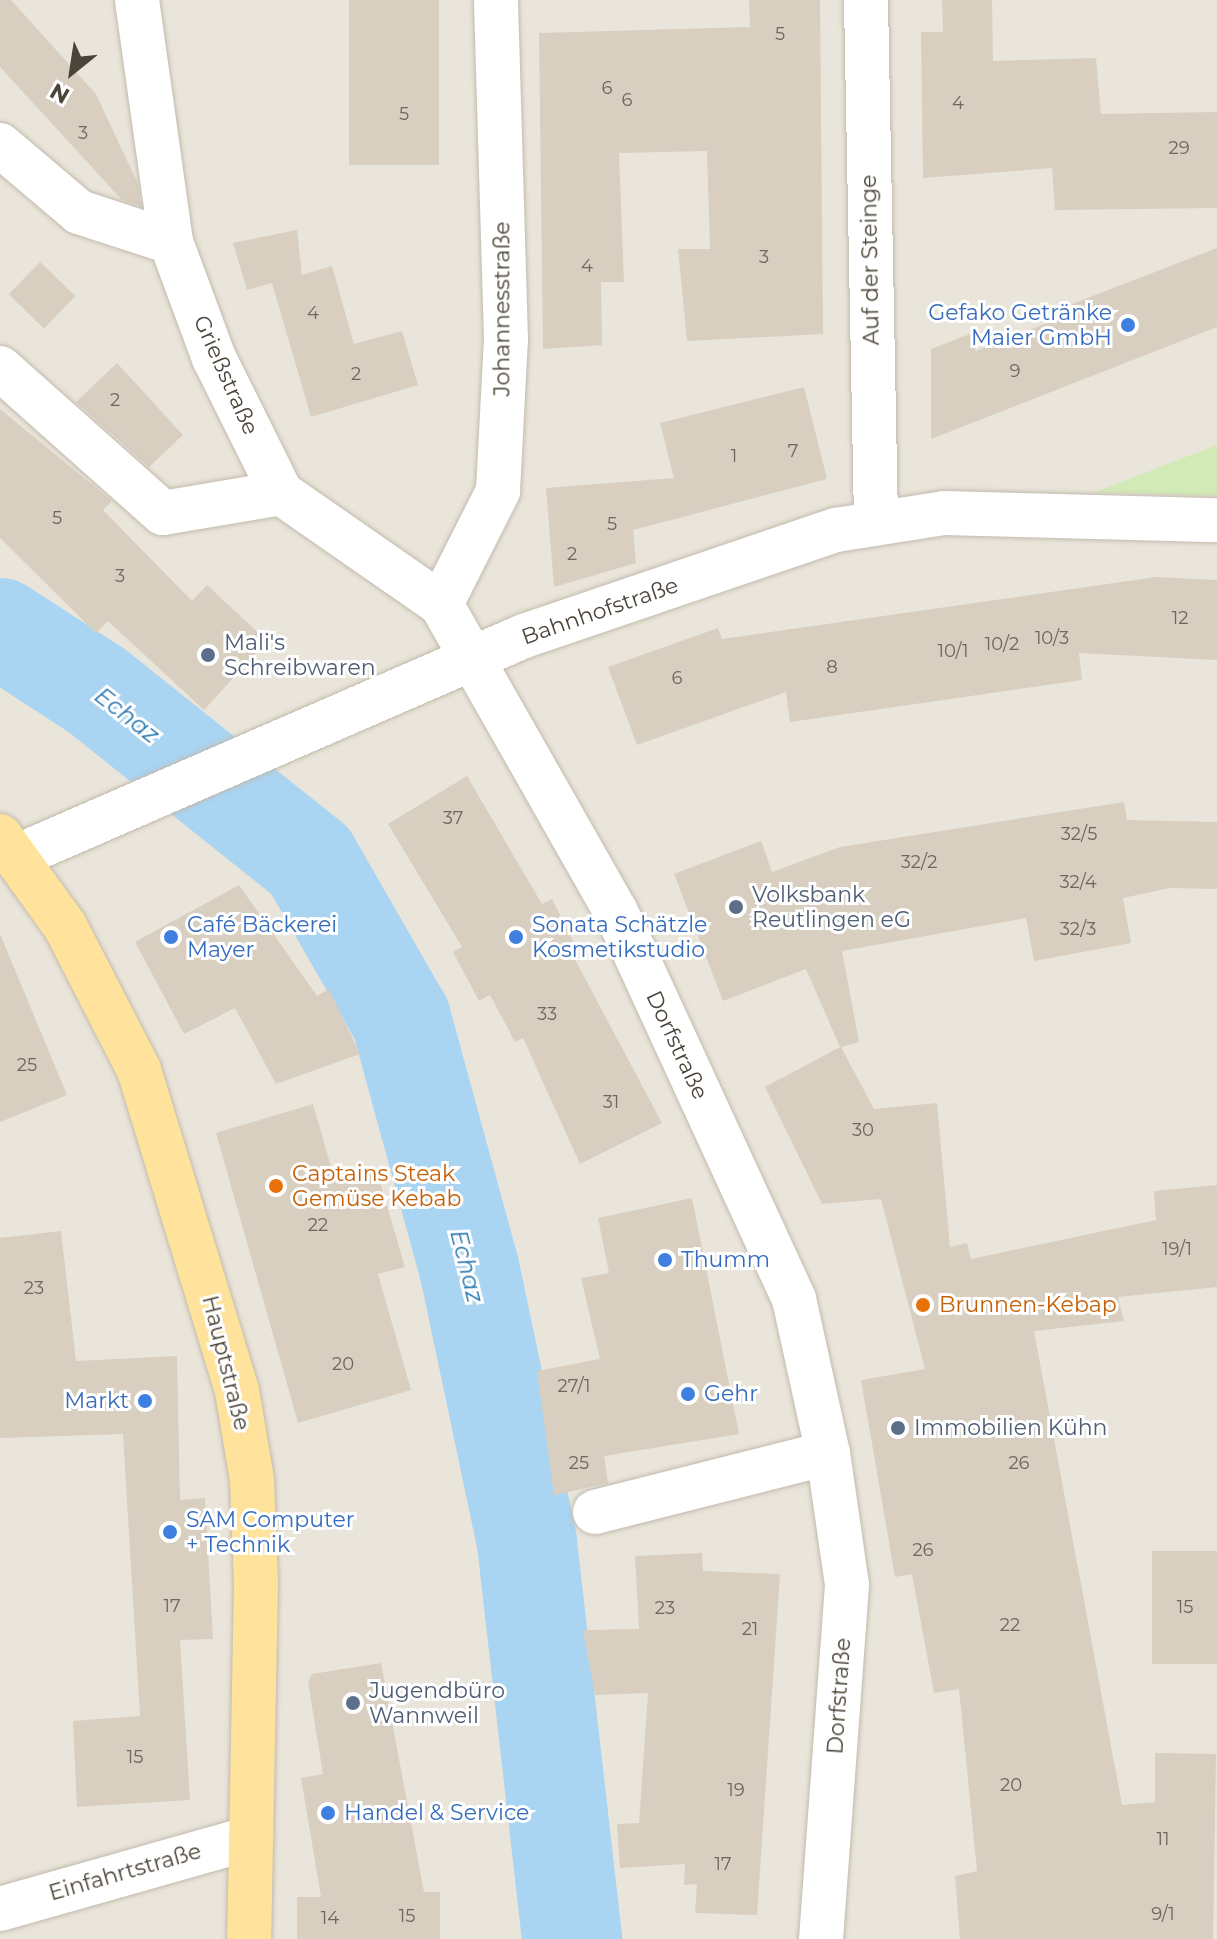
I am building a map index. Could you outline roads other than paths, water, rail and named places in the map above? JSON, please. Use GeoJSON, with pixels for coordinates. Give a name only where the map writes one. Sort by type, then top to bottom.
{"type":"FeatureCollection","features":[{"type":"Feature","properties":{"kind":"main road","name":"Hauptstraße"},"geometry":{"type":"LineString","coordinates":[[9,846],[100,986],[139,1070],[237,1391],[252,1480],[256,1583],[249,1939]]}},
{"type":"Feature","properties":{"kind":"street","name":"Grießstraße"},"geometry":{"type":"LineString","coordinates":[[137,0],[171,242],[214,358],[281,493],[441,604],[472,660]]}},
{"type":"Feature","properties":{"kind":"street","name":"Johannesstraße"},"geometry":{"type":"LineString","coordinates":[[441,604],[498,491],[506,339],[496,0]]}},
{"type":"Feature","properties":{"kind":"street","name":"Auf der Steinge"},"geometry":{"type":"LineString","coordinates":[[866,0],[876,519]]}},
{"type":"Feature","properties":{"kind":"street"},"geometry":{"type":"LineString","coordinates":[[0,145],[79,212],[171,242]]}},
{"type":"Feature","properties":{"kind":"street"},"geometry":{"type":"LineString","coordinates":[[0,368],[163,513],[281,493]]}},
{"type":"Feature","properties":{"kind":"street","name":"Bahnhofstraße"},"geometry":{"type":"LineString","coordinates":[[9,846],[140,803],[524,636],[876,519],[997,513],[1217,520]]}},
{"type":"Feature","properties":{"kind":"street","name":"Dorfstraße"},"geometry":{"type":"LineString","coordinates":[[472,660],[616,912],[794,1299],[828,1453],[847,1585],[821,1939]]}},
{"type":"Feature","properties":{"kind":"street"},"geometry":{"type":"LineString","coordinates":[[595,1512],[828,1453]]}},
{"type":"Feature","properties":{"kind":"street","name":"Einfahrtstraße"},"geometry":{"type":"LineString","coordinates":[[0,1909],[251,1838]]}},
{"type":"Feature","properties":{"kind":"waterway","name":"Echaz"},"geometry":{"type":"LineString","coordinates":[[0,628],[96,690],[310,861],[401,1019],[469,1267],[527,1543],[572,1939]]}},
{"type":"Feature","properties":{"kind":"place","name":"Gefako Getränke Maier GmbH"},"geometry":{"type":"Point","coordinates":[1128,325]}},
{"type":"Feature","properties":{"kind":"place","name":"Mali's Schreibwaren"},"geometry":{"type":"Point","coordinates":[208,655]}},
{"type":"Feature","properties":{"kind":"place","name":"Volksbank Reutlingen eG"},"geometry":{"type":"Point","coordinates":[736,907]}},
{"type":"Feature","properties":{"kind":"place","name":"Café Bäckerei Mayer"},"geometry":{"type":"Point","coordinates":[171,937]}},
{"type":"Feature","properties":{"kind":"place","name":"Sonata Schätzle Kosmetikstudio"},"geometry":{"type":"Point","coordinates":[516,937]}},
{"type":"Feature","properties":{"kind":"place","name":"Captains Steak Gemüse Kebab"},"geometry":{"type":"Point","coordinates":[276,1186]}},
{"type":"Feature","properties":{"kind":"place","name":"Thumm"},"geometry":{"type":"Point","coordinates":[665,1260]}},
{"type":"Feature","properties":{"kind":"place","name":"Brunnen-Kebap"},"geometry":{"type":"Point","coordinates":[923,1305]}},
{"type":"Feature","properties":{"kind":"place","name":"Gehr"},"geometry":{"type":"Point","coordinates":[688,1394]}},
{"type":"Feature","properties":{"kind":"place","name":"Markt"},"geometry":{"type":"Point","coordinates":[145,1401]}},
{"type":"Feature","properties":{"kind":"place","name":"Immobilien Kühn"},"geometry":{"type":"Point","coordinates":[898,1428]}},
{"type":"Feature","properties":{"kind":"place","name":"SAM Computer + Technik"},"geometry":{"type":"Point","coordinates":[170,1532]}},
{"type":"Feature","properties":{"kind":"place","name":"Jugendbüro Wannweil"},"geometry":{"type":"Point","coordinates":[353,1703]}},
{"type":"Feature","properties":{"kind":"place","name":"Handel & Service"},"geometry":{"type":"Point","coordinates":[328,1813]}}]}
